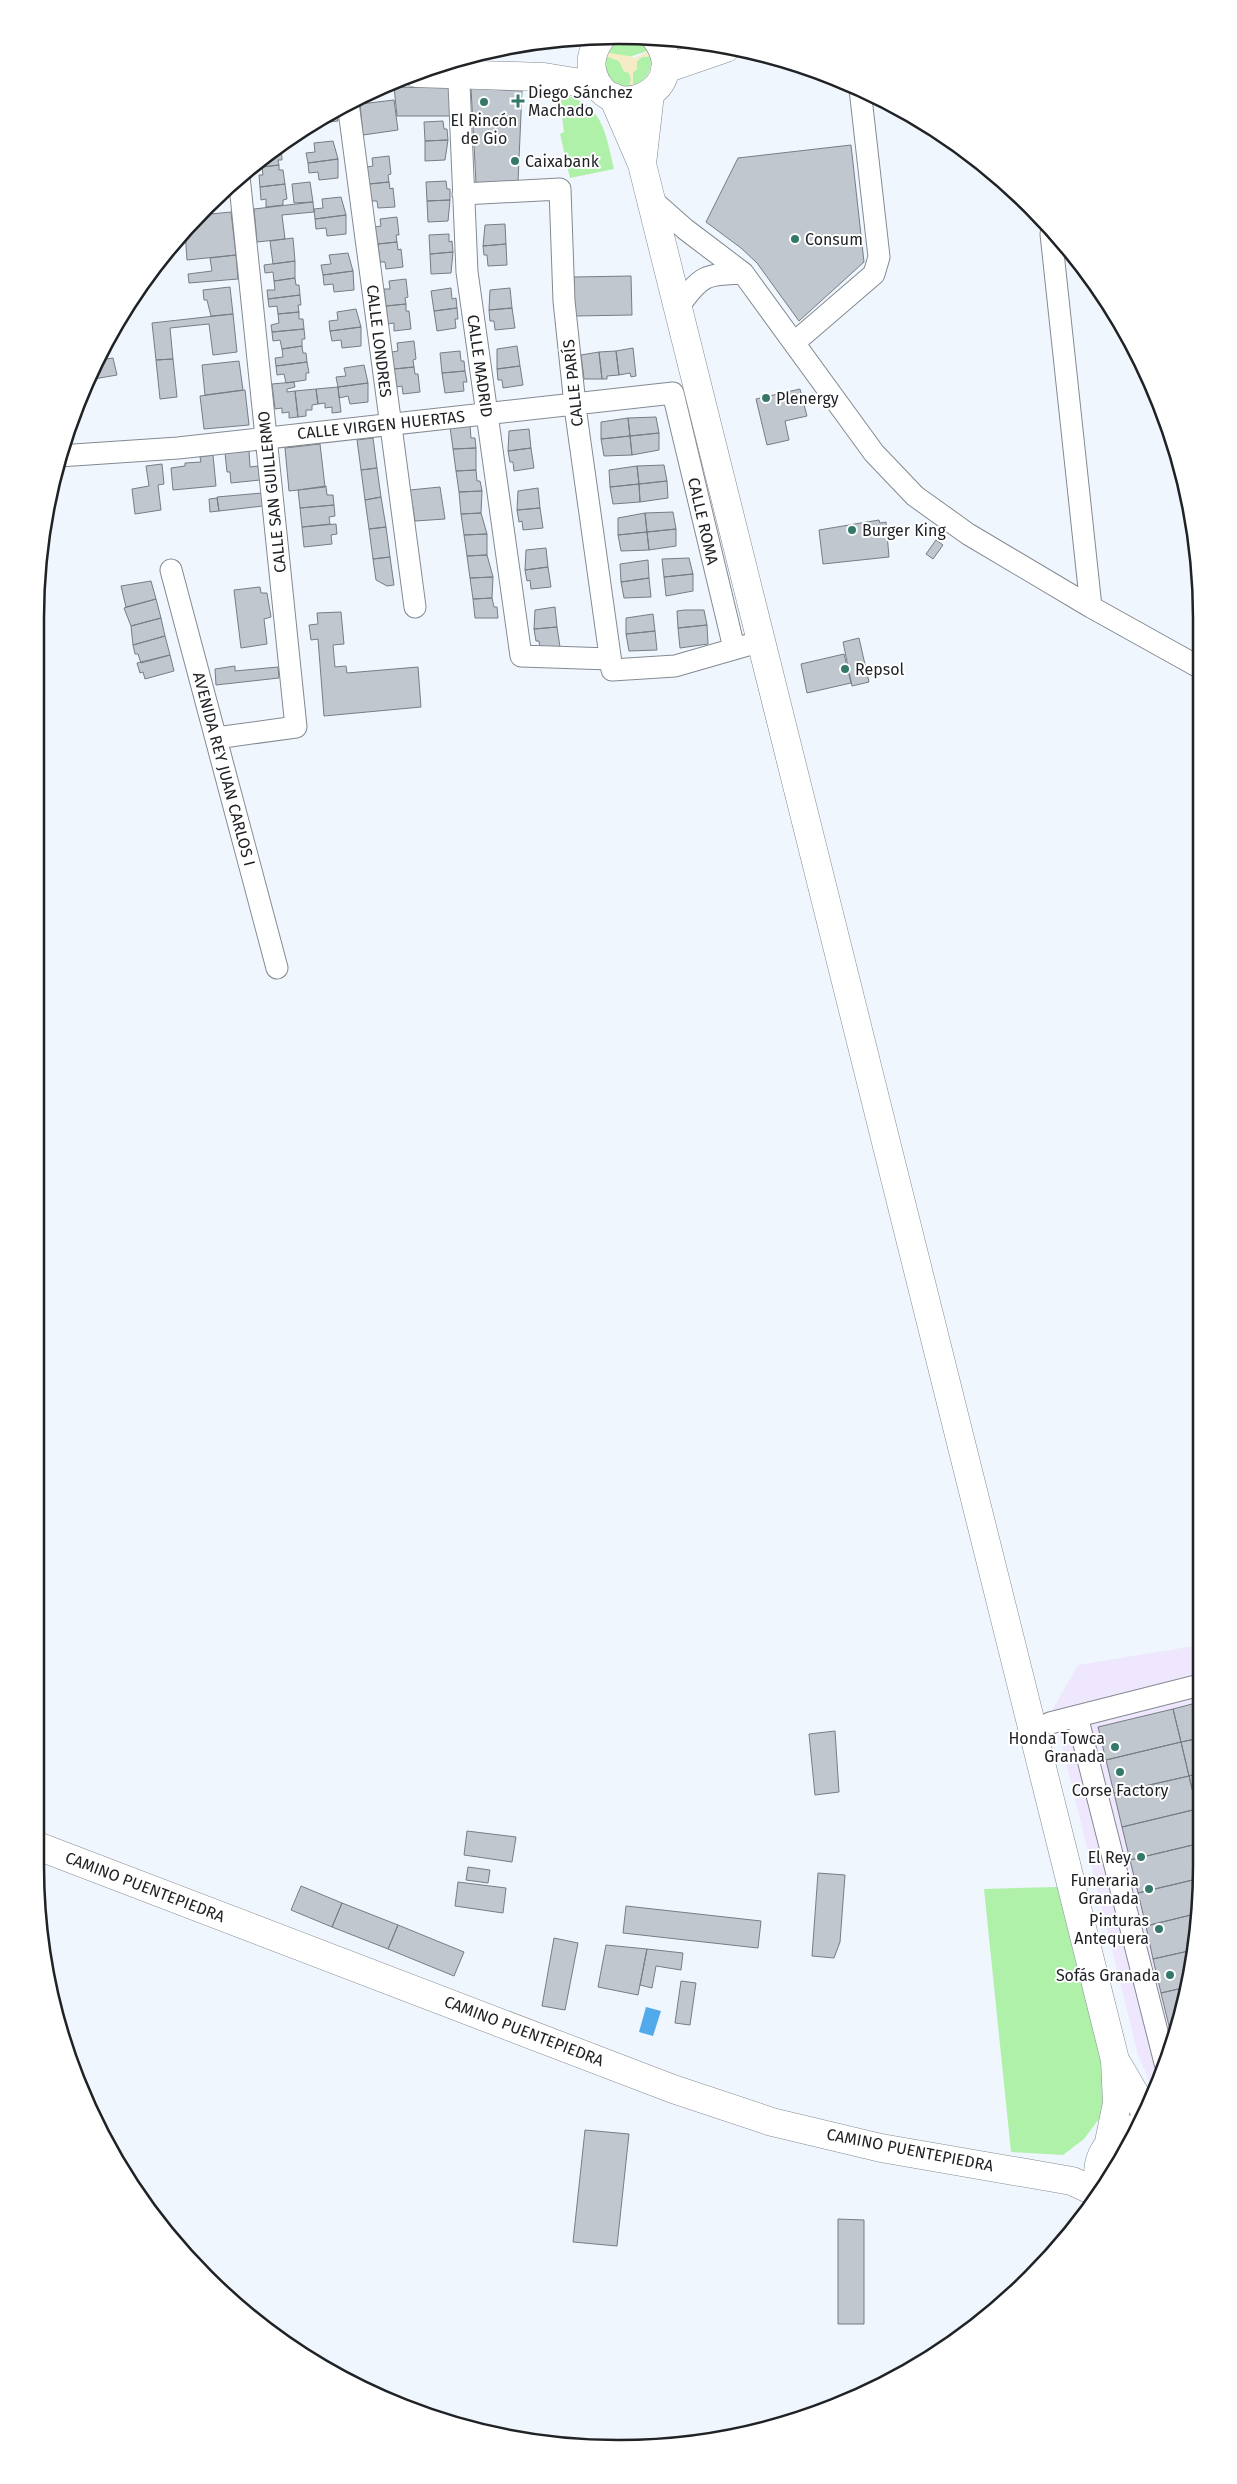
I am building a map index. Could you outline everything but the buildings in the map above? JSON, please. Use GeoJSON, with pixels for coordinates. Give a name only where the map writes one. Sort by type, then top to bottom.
{"type":"FeatureCollection","features":[{"type":"Feature","properties":{"kind":"street"},"geometry":{"type":"LineString","coordinates":[[544,77],[595,45]]}},
{"type":"Feature","properties":{"kind":"street"},"geometry":{"type":"LineString","coordinates":[[598,45],[592,70],[606,92],[642,164],[1115,2060],[1117,2103],[1108,2145],[1100,2160],[1100,2178]]}},
{"type":"Feature","properties":{"kind":"street"},"geometry":{"type":"LineString","coordinates":[[459,67],[544,77],[606,92],[626,101],[638,100],[650,94],[662,80],[666,69],[666,58],[661,46]]}},
{"type":"Feature","properties":{"kind":"street"},"geometry":{"type":"LineString","coordinates":[[666,69],[714,52]]}},
{"type":"Feature","properties":{"kind":"street","name":"CALLE MADRID"},"geometry":{"type":"LineString","coordinates":[[459,67],[467,272],[522,656],[611,665]]}},
{"type":"Feature","properties":{"kind":"street"},"geometry":{"type":"LineString","coordinates":[[642,164],[650,94]]}},
{"type":"Feature","properties":{"kind":"street"},"geometry":{"type":"LineString","coordinates":[[795,342],[874,274],[879,257],[861,98]]}},
{"type":"Feature","properties":{"kind":"street","name":"CALLE LONDRES"},"geometry":{"type":"LineString","coordinates":[[349,111],[414,607]]}},
{"type":"Feature","properties":{"kind":"street","name":"CALLE SAN GUILLERMO"},"geometry":{"type":"LineString","coordinates":[[216,738],[296,727],[240,186]]}},
{"type":"Feature","properties":{"kind":"street","name":"CALLE PARÍS"},"geometry":{"type":"LineString","coordinates":[[463,194],[560,190],[564,301],[575,404],[611,665]]}},
{"type":"Feature","properties":{"kind":"street"},"geometry":{"type":"LineString","coordinates":[[650,198],[742,273],[795,342],[874,453],[915,496],[968,534],[1091,607],[1193,664]]}},
{"type":"Feature","properties":{"kind":"street"},"geometry":{"type":"LineString","coordinates":[[1052,241],[1091,607]]}},
{"type":"Feature","properties":{"kind":"street"},"geometry":{"type":"LineString","coordinates":[[678,307],[699,280],[715,274],[742,273]]}},
{"type":"Feature","properties":{"kind":"street","name":"CALLE VIRGEN HUERTAS"},"geometry":{"type":"LineString","coordinates":[[67,455],[178,448],[673,393]]}},
{"type":"Feature","properties":{"kind":"street","name":"CALLE ROMA"},"geometry":{"type":"LineString","coordinates":[[673,393],[734,648]]}},
{"type":"Feature","properties":{"kind":"street","name":"AVENIDA REY JUAN CARLOS I"},"geometry":{"type":"LineString","coordinates":[[171,570],[277,968]]}},
{"type":"Feature","properties":{"kind":"street"},"geometry":{"type":"LineString","coordinates":[[720,591],[748,584]]}},
{"type":"Feature","properties":{"kind":"street"},"geometry":{"type":"LineString","coordinates":[[611,665],[676,666],[762,641]]}},
{"type":"Feature","properties":{"kind":"street"},"geometry":{"type":"LineString","coordinates":[[1050,1723],[1193,1688]]}},
{"type":"Feature","properties":{"kind":"street"},"geometry":{"type":"LineString","coordinates":[[1077,1716],[1162,2052]]}},
{"type":"Feature","properties":{"kind":"street","name":"CAMINO PUENTEPIEDRA"},"geometry":{"type":"LineString","coordinates":[[44,1848],[673,2088],[772,2122],[881,2148],[1025,2172],[1072,2182],[1092,2191]]}},
{"type":"Feature","properties":{"kind":"street"},"geometry":{"type":"LineString","coordinates":[[1115,2060],[1140,2105]]}},
{"type":"Feature","properties":{"kind":"street","name":"CAMINO PUENTEPIEDRA"},"geometry":{"type":"LineString","coordinates":[[1025,2172],[1078,2162],[1108,2145],[1119,2134],[1128,2131]]}},
{"type":"Feature","properties":{"kind":"shaded area"},"geometry":{"type":"Polygon","coordinates":[[[1193,1646],[1192,1903],[1182,1978],[1174,2014],[1163,2050],[1150,2082],[1138,2055],[1053,1709],[1078,1665],[1193,1646]]]}},
{"type":"Feature","properties":{"kind":"green space"},"geometry":{"type":"Polygon","coordinates":[[[615,44],[618,44],[643,45],[649,51],[626,57],[607,52],[615,44]]]}},
{"type":"Feature","properties":{"kind":"green space"},"geometry":{"type":"Polygon","coordinates":[[[606,56],[619,61],[624,71],[629,73],[631,79],[629,87],[617,84],[607,73],[606,56]]]}},
{"type":"Feature","properties":{"kind":"green space"},"geometry":{"type":"Polygon","coordinates":[[[651,56],[651,66],[648,75],[633,87],[633,72],[637,69],[637,61],[642,57],[651,56]]]}},
{"type":"Feature","properties":{"kind":"green space"},"geometry":{"type":"Polygon","coordinates":[[[559,93],[585,104],[600,120],[608,142],[614,169],[570,178],[560,134],[564,132],[559,93]]]}},
{"type":"Feature","properties":{"kind":"green space"},"geometry":{"type":"Polygon","coordinates":[[[1057,1887],[1107,2085],[1102,2115],[1084,2139],[1063,2155],[1011,2152],[984,1889],[1057,1887]]]}},
{"type":"Feature","properties":{"kind":"sand"},"geometry":{"type":"Polygon","coordinates":[[[649,51],[651,56],[642,57],[637,61],[637,69],[633,72],[633,87],[629,87],[631,79],[629,73],[624,71],[619,61],[606,56],[607,52],[635,58],[649,51]]]}},
{"type":"Feature","properties":{"kind":"water"},"geometry":{"type":"Polygon","coordinates":[[[646,2007],[661,2011],[653,2036],[639,2032],[646,2007]]]}},
{"type":"Feature","properties":{"kind":"place","name":"Diego Sánchez Machado"},"geometry":{"type":"Point","coordinates":[518,101]}},
{"type":"Feature","properties":{"kind":"place","name":"El Rincón de Gio"},"geometry":{"type":"Point","coordinates":[484,102]}},
{"type":"Feature","properties":{"kind":"place","name":"Caixabank"},"geometry":{"type":"Point","coordinates":[515,161]}},
{"type":"Feature","properties":{"kind":"place","name":"Consum"},"geometry":{"type":"Point","coordinates":[795,239]}},
{"type":"Feature","properties":{"kind":"place","name":"Plenergy"},"geometry":{"type":"Point","coordinates":[766,398]}},
{"type":"Feature","properties":{"kind":"place","name":"Burger King"},"geometry":{"type":"Point","coordinates":[852,530]}},
{"type":"Feature","properties":{"kind":"place","name":"Repsol"},"geometry":{"type":"Point","coordinates":[845,669]}},
{"type":"Feature","properties":{"kind":"place","name":"Honda Towca Granada"},"geometry":{"type":"Point","coordinates":[1115,1747]}},
{"type":"Feature","properties":{"kind":"place","name":"Corse Factory"},"geometry":{"type":"Point","coordinates":[1120,1772]}},
{"type":"Feature","properties":{"kind":"place","name":"El Rey"},"geometry":{"type":"Point","coordinates":[1141,1857]}},
{"type":"Feature","properties":{"kind":"place","name":"Funeraria Granada"},"geometry":{"type":"Point","coordinates":[1149,1889]}},
{"type":"Feature","properties":{"kind":"place","name":"Pinturas Antequera"},"geometry":{"type":"Point","coordinates":[1159,1929]}},
{"type":"Feature","properties":{"kind":"place","name":"Sofás Granada"},"geometry":{"type":"Point","coordinates":[1170,1975]}}]}
